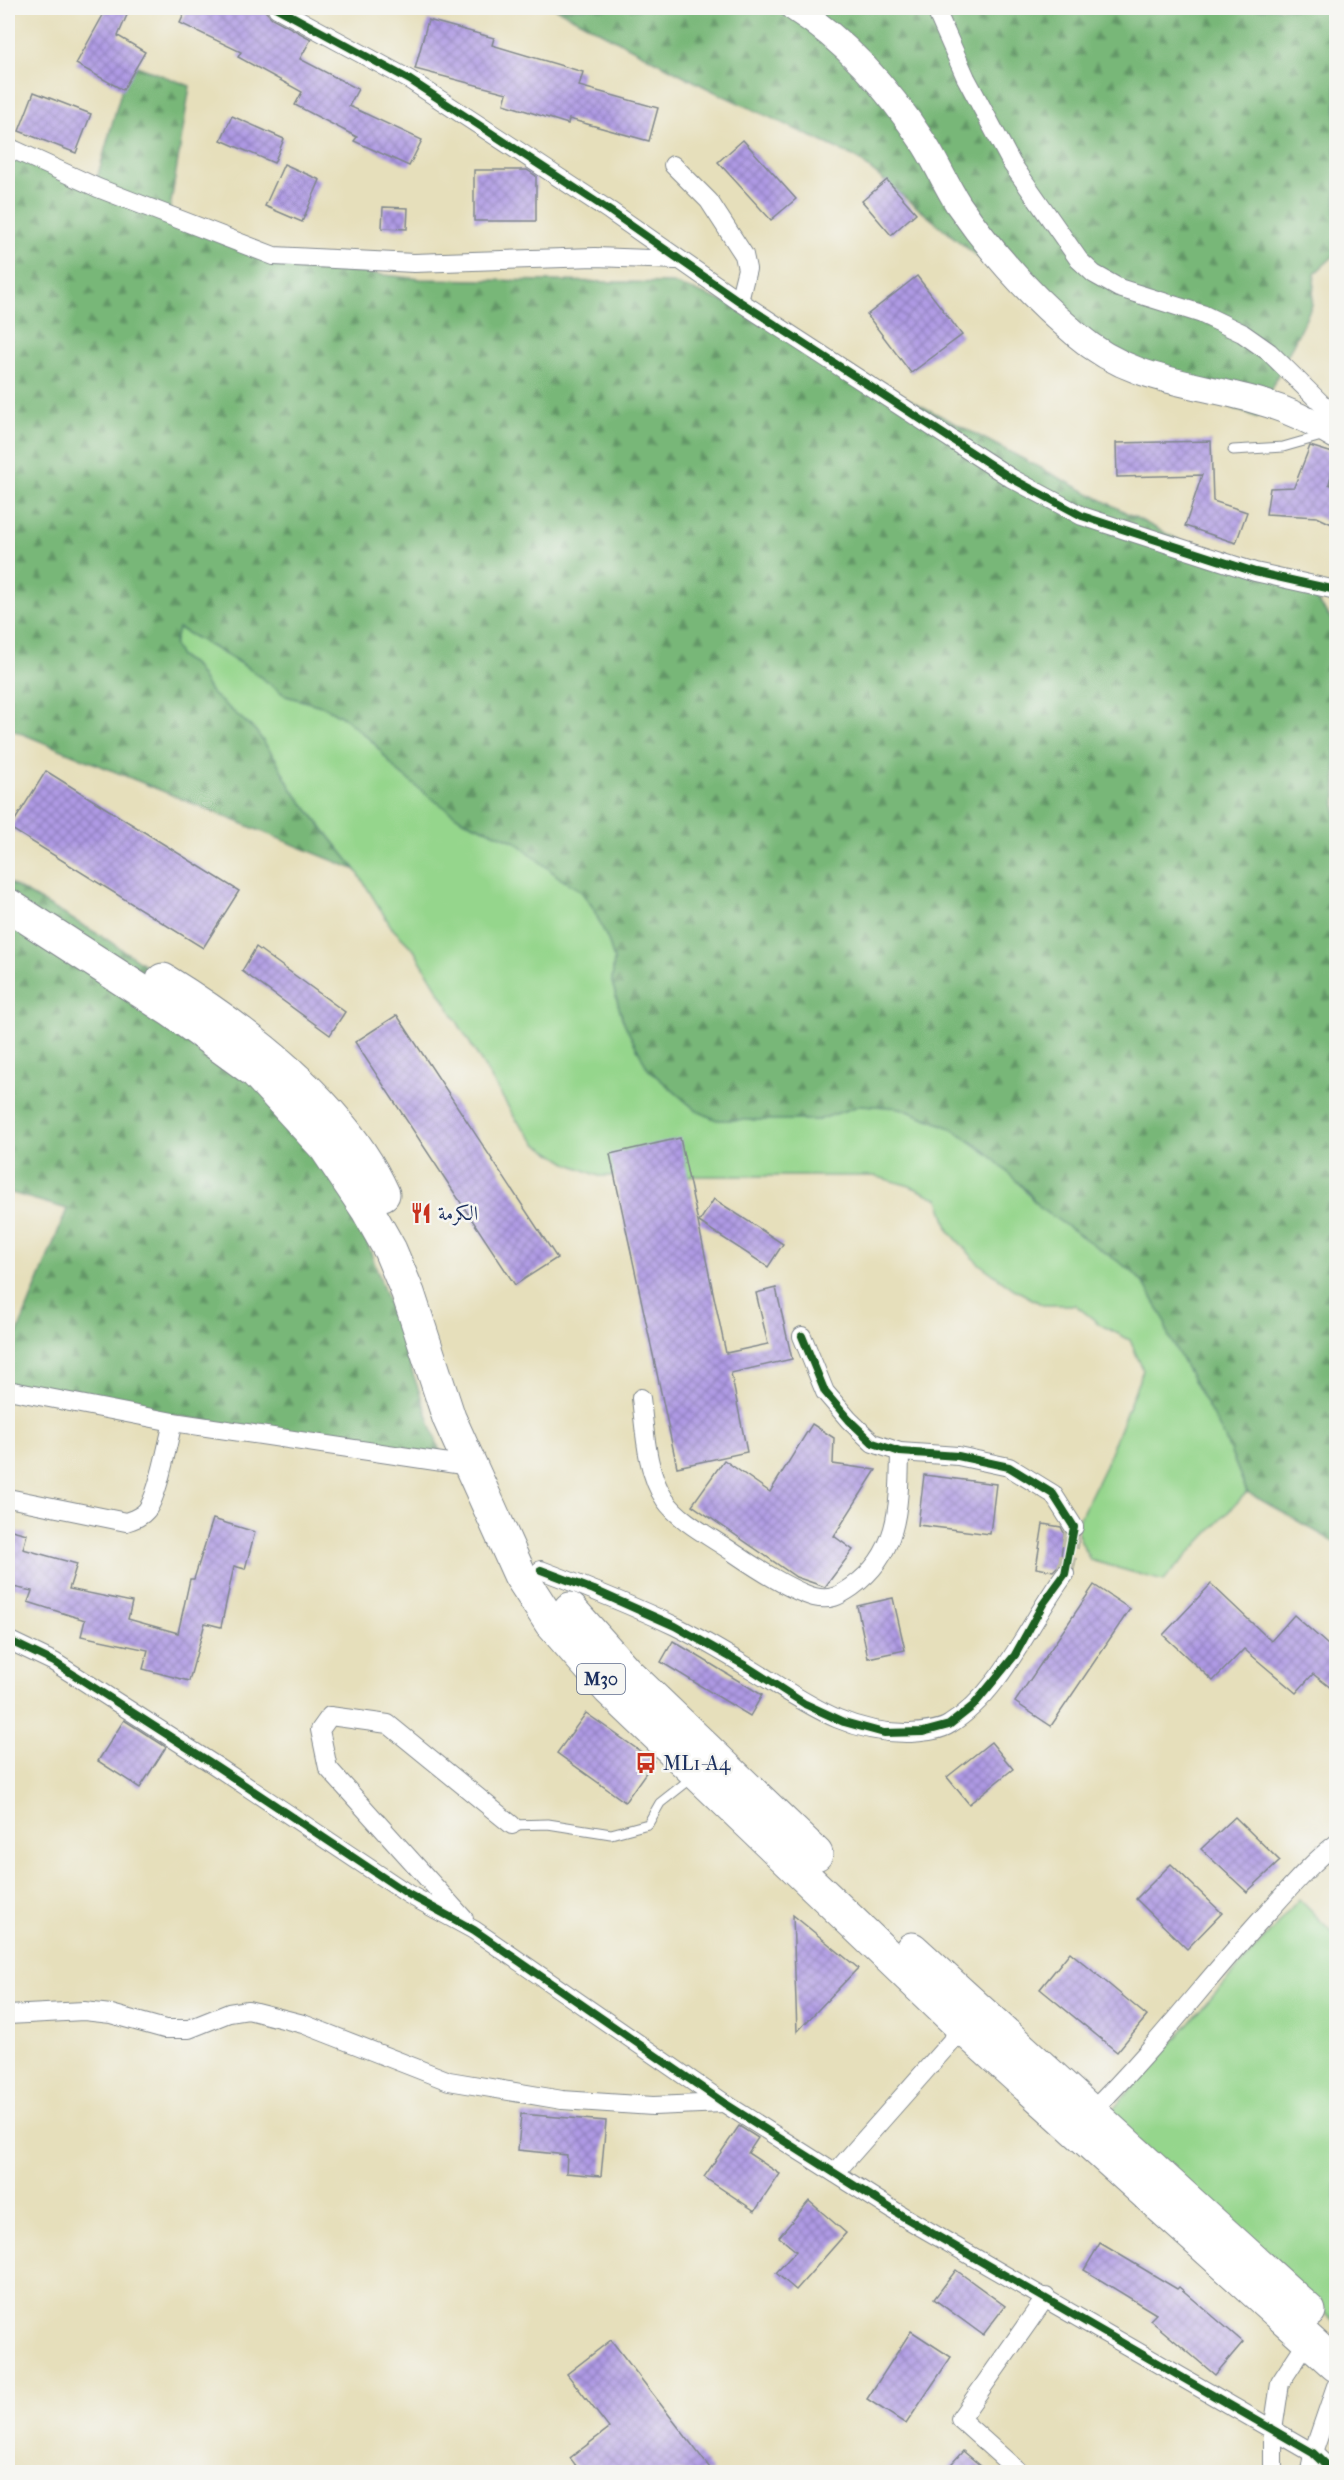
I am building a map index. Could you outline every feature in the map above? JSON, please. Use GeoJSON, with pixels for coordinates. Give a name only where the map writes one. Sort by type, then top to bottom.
{"type":"FeatureCollection","features":[{"type":"Feature","properties":{"kind":"highway","name":"M30"},"geometry":{"type":"LineString","coordinates":[[8,881],[212,1011],[248,1037],[329,1114],[380,1188],[407,1247],[461,1400],[523,1541],[572,1612],[628,1674],[912,1948],[1092,2111],[1322,2338],[1336,2365]]}},
{"type":"Feature","properties":{"kind":"highway","name":"M30"},"geometry":{"type":"LineString","coordinates":[[8,905],[172,1011],[256,1072],[326,1148],[367,1209],[390,1250],[408,1293],[449,1418],[520,1575],[551,1623],[609,1689],[963,2028],[1322,2338]]}},
{"type":"Feature","properties":{"kind":"main road"},"geometry":{"type":"LineString","coordinates":[[794,8],[835,38],[870,71],[900,108],[958,204],[1018,278],[1099,354],[1148,376],[1265,403],[1335,429]]}},
{"type":"Feature","properties":{"kind":"street"},"geometry":{"type":"LineString","coordinates":[[277,8],[410,80],[610,211],[676,260],[1011,478],[1082,516],[1255,572],[1336,590]]}},
{"type":"Feature","properties":{"kind":"street"},"geometry":{"type":"LineString","coordinates":[[935,8],[966,78],[1012,164],[1079,260],[1094,274],[1119,288],[1202,314],[1242,333],[1269,352],[1335,429]]}},
{"type":"Feature","properties":{"kind":"street"},"geometry":{"type":"LineString","coordinates":[[8,147],[98,188],[274,256],[414,263],[595,257],[676,260]]}},
{"type":"Feature","properties":{"kind":"street"},"geometry":{"type":"LineString","coordinates":[[673,165],[708,201],[744,255],[747,269],[739,301]]}},
{"type":"Feature","properties":{"kind":"street"},"geometry":{"type":"LineString","coordinates":[[802,1336],[825,1392],[873,1443],[900,1452],[958,1456],[1009,1467],[1053,1494],[1074,1527]]}},
{"type":"Feature","properties":{"kind":"street"},"geometry":{"type":"LineString","coordinates":[[8,1390],[173,1422],[469,1466]]}},
{"type":"Feature","properties":{"kind":"street"},"geometry":{"type":"LineString","coordinates":[[640,1398],[654,1478],[665,1501],[686,1519],[754,1566],[814,1597],[835,1599],[862,1580],[881,1559],[892,1534],[899,1501],[900,1452]]}},
{"type":"Feature","properties":{"kind":"street"},"geometry":{"type":"LineString","coordinates":[[8,1498],[126,1522],[140,1517],[148,1509],[154,1494],[173,1422]]}},
{"type":"Feature","properties":{"kind":"street"},"geometry":{"type":"LineString","coordinates":[[541,1570],[675,1626],[746,1666],[806,1704],[844,1722],[884,1734],[923,1732],[949,1725],[972,1706],[1015,1655],[1043,1604],[1065,1574]]}},
{"type":"Feature","properties":{"kind":"street"},"geometry":{"type":"LineString","coordinates":[[8,1640],[54,1662],[216,1766],[408,1894],[474,1930],[724,2103],[904,2217],[1313,2453],[1333,2472]]}},
{"type":"Feature","properties":{"kind":"street"},"geometry":{"type":"LineString","coordinates":[[474,1930],[328,1768],[320,1730],[330,1716],[388,1724],[512,1825]]}},
{"type":"Feature","properties":{"kind":"street"},"geometry":{"type":"LineString","coordinates":[[1092,2111],[1120,2083],[1262,1919],[1320,1856],[1336,1844]]}},
{"type":"Feature","properties":{"kind":"street"},"geometry":{"type":"LineString","coordinates":[[8,2015],[84,2011],[111,2014],[165,2029],[189,2029],[229,2013],[248,2010],[303,2024],[460,2083],[562,2100],[653,2106],[724,2103]]}},
{"type":"Feature","properties":{"kind":"street"},"geometry":{"type":"LineString","coordinates":[[835,2173],[963,2028]]}},
{"type":"Feature","properties":{"kind":"street"},"geometry":{"type":"LineString","coordinates":[[1019,2472],[960,2419],[1046,2297]]}},
{"type":"Feature","properties":{"kind":"street"},"geometry":{"type":"LineString","coordinates":[[1273,2472],[1273,2430],[1280,2383],[1322,2338]]}},
{"type":"Feature","properties":{"kind":"street"},"geometry":{"type":"LineString","coordinates":[[1310,2472],[1313,2453],[1336,2386]]}},
{"type":"Feature","properties":{"kind":"lane"},"geometry":{"type":"LineString","coordinates":[[1233,450],[1283,447],[1335,429]]}},
{"type":"Feature","properties":{"kind":"lane"},"geometry":{"type":"LineString","coordinates":[[512,1825],[548,1824],[588,1832],[611,1834],[620,1832],[648,1824],[660,1803],[697,1774]]}},
{"type":"Feature","properties":{"kind":"green space"},"geometry":{"type":"Polygon","coordinates":[[[555,8],[1336,8],[1336,254],[1315,273],[1312,305],[1257,418],[1085,344],[855,157],[709,89],[555,8]]]}},
{"type":"Feature","properties":{"kind":"green space"},"geometry":{"type":"Polygon","coordinates":[[[129,63],[190,86],[168,221],[275,263],[421,279],[673,283],[741,308],[845,366],[1192,547],[1296,573],[1336,625],[1336,1543],[1247,1492],[1224,1436],[1168,1335],[1164,1319],[1145,1285],[1132,1271],[1039,1207],[1028,1192],[985,1151],[951,1128],[900,1108],[861,1105],[818,1120],[717,1120],[697,1111],[648,1069],[630,1035],[622,1018],[612,982],[614,959],[608,940],[592,906],[580,890],[561,879],[516,842],[461,819],[427,795],[396,770],[373,742],[344,718],[325,707],[286,696],[241,663],[178,628],[174,645],[180,657],[194,665],[211,693],[255,730],[275,758],[291,788],[356,870],[8,728],[8,139],[96,182],[129,63]]]}},
{"type":"Feature","properties":{"kind":"green space"},"geometry":{"type":"Polygon","coordinates":[[[178,627],[258,674],[286,696],[325,707],[344,718],[374,743],[396,770],[427,795],[461,819],[516,842],[561,879],[580,890],[592,906],[608,940],[614,959],[612,982],[622,1018],[648,1069],[697,1111],[818,1120],[861,1105],[900,1108],[951,1128],[1003,1165],[1039,1207],[1132,1271],[1145,1285],[1164,1319],[1168,1335],[1224,1436],[1247,1492],[1163,1581],[1090,1560],[1075,1528],[1105,1466],[1143,1370],[1130,1340],[1101,1325],[1075,1305],[1043,1305],[1014,1289],[978,1263],[949,1231],[939,1199],[910,1186],[874,1176],[599,1176],[567,1163],[537,1144],[515,1118],[414,950],[392,928],[356,870],[291,788],[275,758],[255,730],[211,693],[194,665],[180,657],[174,645],[178,627]]]}},
{"type":"Feature","properties":{"kind":"green space"},"geometry":{"type":"Polygon","coordinates":[[[8,882],[103,937],[142,963],[294,1086],[323,1115],[443,1460],[8,1388],[8,1357],[67,1209],[8,1192],[8,882]]]}},
{"type":"Feature","properties":{"kind":"green space"},"geometry":{"type":"Polygon","coordinates":[[[1299,1899],[1336,1936],[1336,2323],[1108,2115],[1299,1899]]]}},
{"type":"Feature","properties":{"kind":"building"},"geometry":{"type":"Polygon","coordinates":[[[107,8],[130,8],[118,36],[145,52],[123,90],[76,64],[107,8]]]}},
{"type":"Feature","properties":{"kind":"building"},"geometry":{"type":"Polygon","coordinates":[[[187,8],[262,8],[272,18],[311,39],[300,59],[358,89],[349,106],[422,140],[409,166],[354,141],[357,137],[295,105],[302,92],[238,57],[241,52],[180,23],[187,8]]]}},
{"type":"Feature","properties":{"kind":"building"},"geometry":{"type":"Polygon","coordinates":[[[428,20],[494,38],[492,45],[583,72],[579,86],[658,108],[649,141],[569,119],[568,124],[504,104],[507,93],[415,69],[428,20]]]}},
{"type":"Feature","properties":{"kind":"building"},"geometry":{"type":"Polygon","coordinates":[[[34,92],[91,114],[76,153],[19,131],[34,92]]]}},
{"type":"Feature","properties":{"kind":"building"},"geometry":{"type":"Polygon","coordinates":[[[232,116],[284,139],[274,163],[221,140],[232,116]]]}},
{"type":"Feature","properties":{"kind":"building"},"geometry":{"type":"Polygon","coordinates":[[[743,140],[796,199],[771,220],[718,162],[743,140]]]}},
{"type":"Feature","properties":{"kind":"building"},"geometry":{"type":"Polygon","coordinates":[[[284,164],[320,180],[302,222],[265,206],[284,164]]]}},
{"type":"Feature","properties":{"kind":"building"},"geometry":{"type":"Polygon","coordinates":[[[474,170],[527,170],[536,176],[536,221],[474,221],[474,170]]]}},
{"type":"Feature","properties":{"kind":"building"},"geometry":{"type":"Polygon","coordinates":[[[887,180],[916,213],[891,235],[862,201],[887,180]]]}},
{"type":"Feature","properties":{"kind":"building"},"geometry":{"type":"Polygon","coordinates":[[[383,207],[408,208],[407,229],[382,228],[383,207]]]}},
{"type":"Feature","properties":{"kind":"building"},"geometry":{"type":"Polygon","coordinates":[[[917,276],[962,335],[911,373],[867,315],[917,276]]]}},
{"type":"Feature","properties":{"kind":"building"},"geometry":{"type":"Polygon","coordinates":[[[1211,441],[1213,501],[1247,512],[1236,543],[1185,526],[1202,475],[1117,477],[1116,443],[1211,441]]]}},
{"type":"Feature","properties":{"kind":"building"},"geometry":{"type":"Polygon","coordinates":[[[1310,446],[1336,454],[1329,484],[1336,487],[1336,526],[1317,517],[1266,514],[1270,488],[1294,487],[1310,446]]]}},
{"type":"Feature","properties":{"kind":"building"},"geometry":{"type":"Polygon","coordinates":[[[46,771],[239,891],[203,948],[10,828],[46,771]]]}},
{"type":"Feature","properties":{"kind":"building"},"geometry":{"type":"Polygon","coordinates":[[[256,947],[345,1012],[330,1035],[242,971],[256,947]]]}},
{"type":"Feature","properties":{"kind":"building"},"geometry":{"type":"Polygon","coordinates":[[[397,1015],[557,1258],[515,1285],[355,1042],[397,1015]]]}},
{"type":"Feature","properties":{"kind":"building"},"geometry":{"type":"Polygon","coordinates":[[[680,1138],[726,1353],[768,1344],[756,1293],[776,1288],[792,1359],[731,1373],[747,1452],[677,1467],[610,1154],[680,1138]]]}},
{"type":"Feature","properties":{"kind":"building"},"geometry":{"type":"Polygon","coordinates":[[[714,1199],[783,1244],[768,1267],[699,1222],[714,1199]]]}},
{"type":"Feature","properties":{"kind":"building"},"geometry":{"type":"Polygon","coordinates":[[[812,1424],[834,1438],[833,1464],[876,1470],[834,1536],[853,1550],[825,1587],[796,1577],[692,1505],[724,1460],[770,1492],[812,1424]]]}},
{"type":"Feature","properties":{"kind":"building"},"geometry":{"type":"Polygon","coordinates":[[[924,1475],[996,1484],[990,1534],[918,1525],[924,1475]]]}},
{"type":"Feature","properties":{"kind":"building"},"geometry":{"type":"Polygon","coordinates":[[[213,1519],[255,1532],[245,1569],[234,1566],[221,1627],[205,1623],[189,1681],[143,1669],[148,1650],[81,1636],[85,1620],[28,1602],[32,1591],[8,1586],[8,1529],[27,1534],[23,1549],[77,1564],[69,1589],[132,1602],[128,1619],[178,1633],[190,1579],[194,1579],[213,1519]]]}},
{"type":"Feature","properties":{"kind":"building"},"geometry":{"type":"Polygon","coordinates":[[[1043,1524],[1061,1527],[1064,1533],[1060,1564],[1053,1571],[1036,1568],[1043,1524]]]}},
{"type":"Feature","properties":{"kind":"building"},"geometry":{"type":"Polygon","coordinates":[[[1211,1584],[1271,1641],[1294,1615],[1336,1652],[1336,1692],[1313,1674],[1296,1693],[1244,1649],[1213,1681],[1163,1635],[1211,1584]]]}},
{"type":"Feature","properties":{"kind":"building"},"geometry":{"type":"Polygon","coordinates":[[[1094,1585],[1130,1609],[1051,1726],[1015,1702],[1094,1585]]]}},
{"type":"Feature","properties":{"kind":"building"},"geometry":{"type":"Polygon","coordinates":[[[893,1598],[905,1650],[868,1658],[857,1606],[893,1598]]]}},
{"type":"Feature","properties":{"kind":"building"},"geometry":{"type":"Polygon","coordinates":[[[673,1641],[762,1695],[750,1716],[661,1662],[673,1641]]]}},
{"type":"Feature","properties":{"kind":"building"},"geometry":{"type":"Polygon","coordinates":[[[586,1713],[654,1761],[625,1802],[557,1753],[586,1713]]]}},
{"type":"Feature","properties":{"kind":"building"},"geometry":{"type":"Polygon","coordinates":[[[124,1720],[166,1747],[140,1788],[98,1761],[124,1720]]]}},
{"type":"Feature","properties":{"kind":"building"},"geometry":{"type":"Polygon","coordinates":[[[991,1742],[1013,1769],[969,1804],[947,1777],[991,1742]]]}},
{"type":"Feature","properties":{"kind":"building"},"geometry":{"type":"Polygon","coordinates":[[[1235,1817],[1280,1861],[1247,1892],[1201,1849],[1235,1817]]]}},
{"type":"Feature","properties":{"kind":"building"},"geometry":{"type":"Polygon","coordinates":[[[1171,1864],[1222,1913],[1187,1949],[1136,1899],[1171,1864]]]}},
{"type":"Feature","properties":{"kind":"building"},"geometry":{"type":"Polygon","coordinates":[[[793,1915],[858,1968],[797,2032],[793,1915]]]}},
{"type":"Feature","properties":{"kind":"building"},"geometry":{"type":"Polygon","coordinates":[[[1070,1952],[1147,2016],[1117,2052],[1040,1989],[1070,1952]]]}},
{"type":"Feature","properties":{"kind":"building"},"geometry":{"type":"Polygon","coordinates":[[[521,2114],[606,2121],[601,2176],[566,2173],[567,2155],[518,2150],[521,2114]]]}},
{"type":"Feature","properties":{"kind":"building"},"geometry":{"type":"Polygon","coordinates":[[[739,2126],[758,2138],[748,2153],[780,2174],[755,2211],[704,2177],[739,2126]]]}},
{"type":"Feature","properties":{"kind":"building"},"geometry":{"type":"Polygon","coordinates":[[[809,2201],[846,2233],[796,2290],[776,2273],[796,2251],[779,2237],[809,2201]]]}},
{"type":"Feature","properties":{"kind":"building"},"geometry":{"type":"Polygon","coordinates":[[[1100,2243],[1177,2289],[1179,2287],[1243,2342],[1215,2375],[1150,2320],[1156,2314],[1084,2270],[1100,2243]]]}},
{"type":"Feature","properties":{"kind":"building"},"geometry":{"type":"Polygon","coordinates":[[[956,2270],[1005,2306],[983,2335],[934,2299],[956,2270]]]}},
{"type":"Feature","properties":{"kind":"building"},"geometry":{"type":"Polygon","coordinates":[[[911,2331],[951,2357],[906,2424],[867,2399],[911,2331]]]}},
{"type":"Feature","properties":{"kind":"building"},"geometry":{"type":"Polygon","coordinates":[[[611,2340],[713,2472],[581,2472],[570,2458],[609,2428],[567,2374],[611,2340]]]}},
{"type":"Feature","properties":{"kind":"building"},"geometry":{"type":"Polygon","coordinates":[[[963,2451],[988,2472],[944,2472],[963,2451]]]}},
{"type":"Feature","properties":{"kind":"tunnel"},"geometry":{"type":"LineString","coordinates":[[1065,1574],[1074,1527]]}},
{"type":"Feature","properties":{"kind":"cycle path"},"geometry":{"type":"LineString","coordinates":[[277,8],[410,80],[610,211],[739,301],[1011,478],[1082,516],[1255,572],[1336,590]]}},
{"type":"Feature","properties":{"kind":"cycle path"},"geometry":{"type":"LineString","coordinates":[[541,1570],[594,1590],[675,1626],[746,1666],[805,1704],[844,1722],[884,1733],[923,1732],[949,1725],[973,1706],[1015,1655],[1043,1604],[1065,1574],[1074,1527],[1053,1494],[1009,1467],[958,1456],[900,1452],[873,1443],[825,1392],[802,1336]]}},
{"type":"Feature","properties":{"kind":"cycle path"},"geometry":{"type":"LineString","coordinates":[[8,1640],[54,1662],[216,1766],[408,1894],[474,1930],[724,2103],[904,2217],[1313,2453],[1333,2472]]}},
{"type":"Feature","properties":{"kind":"place","name":"الكرمة"},"geometry":{"type":"Point","coordinates":[421,1213]}},
{"type":"Feature","properties":{"kind":"place","name":"ML1-A4"},"geometry":{"type":"Point","coordinates":[646,1763]}}]}
